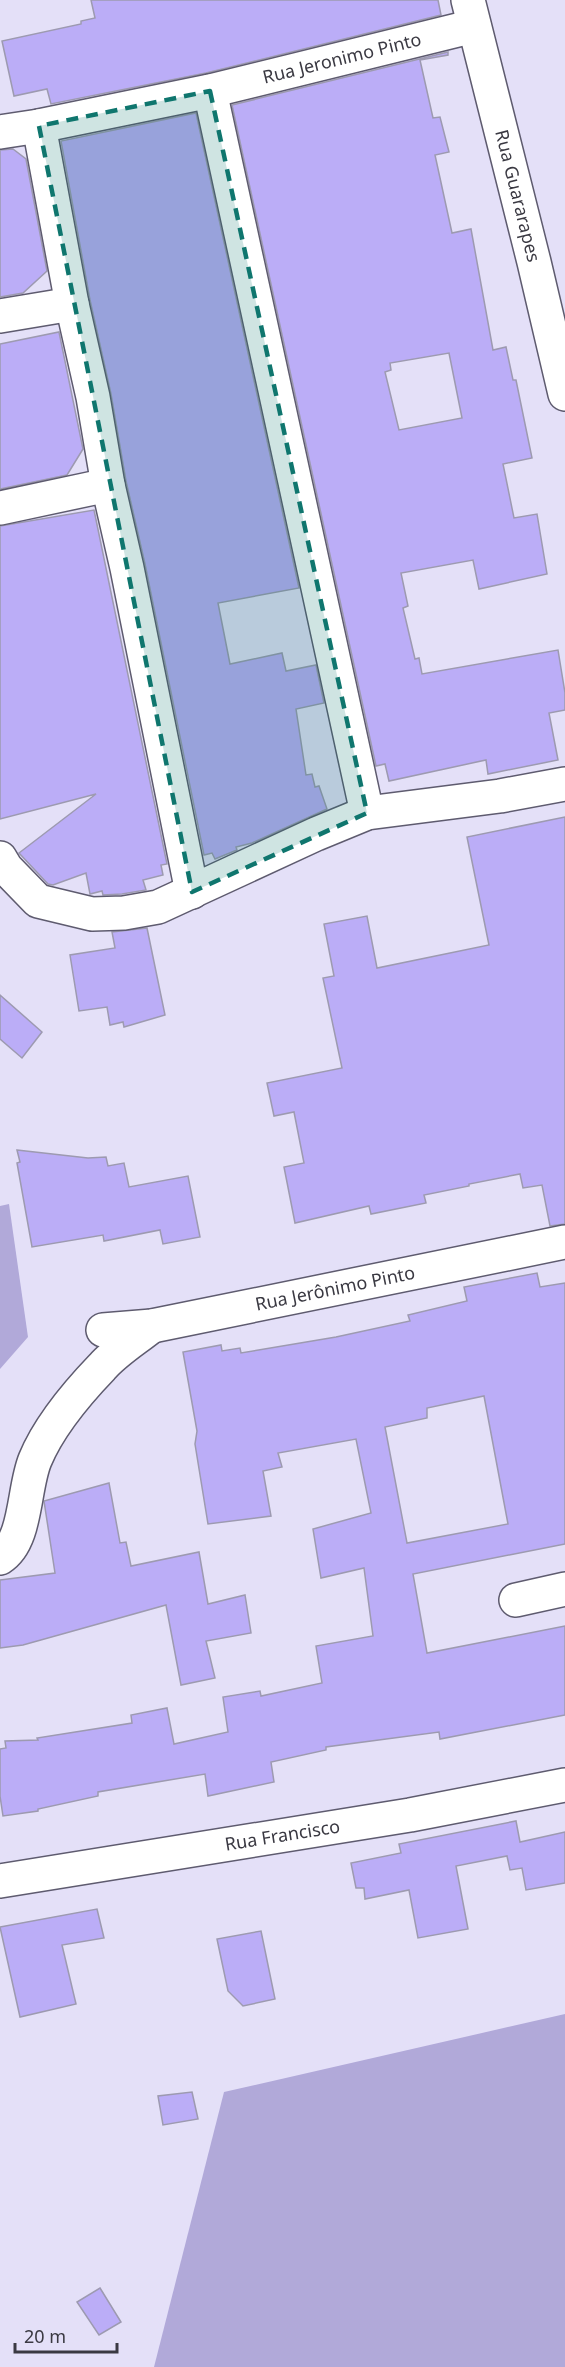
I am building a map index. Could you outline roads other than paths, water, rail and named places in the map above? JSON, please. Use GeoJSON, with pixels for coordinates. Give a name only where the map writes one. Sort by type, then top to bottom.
{"type":"FeatureCollection","features":[{"type":"Feature","properties":{"kind":"street","name":"Rua Jeronimo Pinto"},"geometry":{"type":"LineString","coordinates":[[1,127],[39,126],[210,91],[471,13]]}},
{"type":"Feature","properties":{"kind":"street","name":"Rua Guararapes"},"geometry":{"type":"LineString","coordinates":[[471,13],[565,394]]}},
{"type":"Feature","properties":{"kind":"street"},"geometry":{"type":"LineString","coordinates":[[210,91],[367,813]]}},
{"type":"Feature","properties":{"kind":"street"},"geometry":{"type":"LineString","coordinates":[[39,126],[72,304],[93,397],[108,485],[127,568],[192,892]]}},
{"type":"Feature","properties":{"kind":"street"},"geometry":{"type":"LineString","coordinates":[[0,316],[72,304]]}},
{"type":"Feature","properties":{"kind":"street"},"geometry":{"type":"LineString","coordinates":[[0,508],[108,485]]}},
{"type":"Feature","properties":{"kind":"street"},"geometry":{"type":"LineString","coordinates":[[0,858],[6,868],[38,901],[92,914],[124,913],[158,907],[367,813],[500,796],[565,784]]}},
{"type":"Feature","properties":{"kind":"street","name":"Rua Jerônimo Pinto"},"geometry":{"type":"LineString","coordinates":[[103,1330],[152,1326],[565,1242]]}},
{"type":"Feature","properties":{"kind":"street"},"geometry":{"type":"LineString","coordinates":[[0,1557],[8,1553],[18,1538],[23,1503],[34,1461],[59,1418],[103,1365],[152,1326]]}},
{"type":"Feature","properties":{"kind":"street"},"geometry":{"type":"LineString","coordinates":[[516,1600],[565,1589]]}},
{"type":"Feature","properties":{"kind":"street","name":"Rua Francisco"},"geometry":{"type":"LineString","coordinates":[[0,1881],[410,1815],[565,1785]]}}]}
